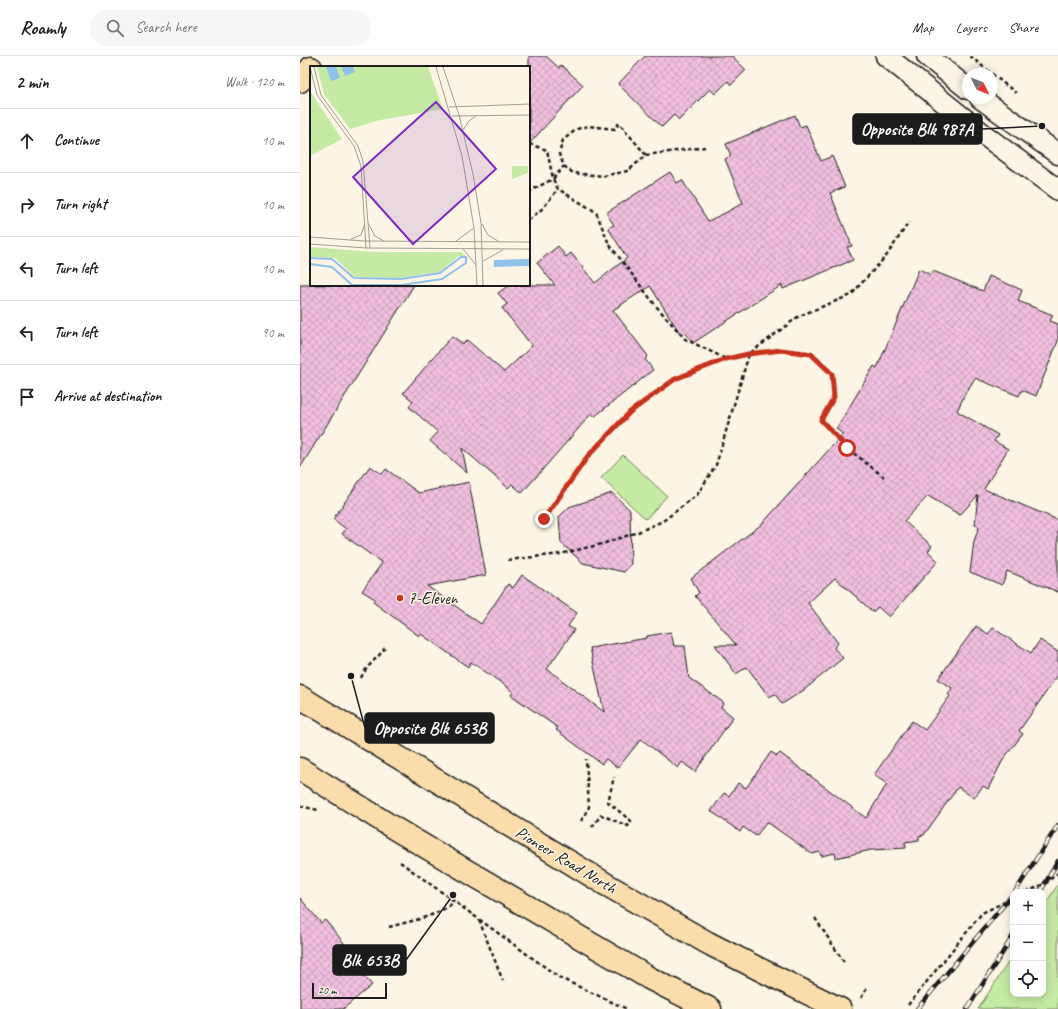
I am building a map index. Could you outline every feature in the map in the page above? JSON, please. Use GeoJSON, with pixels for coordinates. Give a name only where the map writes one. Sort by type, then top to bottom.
{"type":"FeatureCollection","features":[{"type":"Feature","properties":{"kind":"main road"},"geometry":{"type":"LineString","coordinates":[[314,66],[322,56]]}},
{"type":"Feature","properties":{"kind":"main road"},"geometry":{"type":"LineString","coordinates":[[300,81],[310,70]]}},
{"type":"Feature","properties":{"kind":"main road","name":"Pioneer Road North"},"geometry":{"type":"LineString","coordinates":[[300,697],[607,885],[708,943],[840,1009]]}},
{"type":"Feature","properties":{"kind":"main road"},"geometry":{"type":"LineString","coordinates":[[300,768],[337,793],[418,842],[650,978],[710,1009]]}},
{"type":"Feature","properties":{"kind":"street"},"geometry":{"type":"LineString","coordinates":[[886,56],[987,137],[1058,190]]}},
{"type":"Feature","properties":{"kind":"street"},"geometry":{"type":"LineString","coordinates":[[927,56],[962,84]]}},
{"type":"Feature","properties":{"kind":"street"},"geometry":{"type":"LineString","coordinates":[[988,104],[1058,154]]}},
{"type":"Feature","properties":{"kind":"path"},"geometry":{"type":"LineString","coordinates":[[970,56],[985,68]]}},
{"type":"Feature","properties":{"kind":"path"},"geometry":{"type":"LineString","coordinates":[[646,155],[619,123],[615,129],[588,126],[577,129],[563,140],[559,154],[564,166],[573,173],[603,176],[628,171],[646,155],[705,147]]}},
{"type":"Feature","properties":{"kind":"path"},"geometry":{"type":"LineString","coordinates":[[530,144],[547,150],[553,179],[558,189],[596,212],[609,244],[656,306],[685,339],[726,359]]}},
{"type":"Feature","properties":{"kind":"path"},"geometry":{"type":"LineString","coordinates":[[530,192],[553,179],[564,166]]}},
{"type":"Feature","properties":{"kind":"path"},"geometry":{"type":"LineString","coordinates":[[530,219],[543,208],[558,189]]}},
{"type":"Feature","properties":{"kind":"path"},"geometry":{"type":"LineString","coordinates":[[508,560],[560,554],[602,544],[638,532],[663,521],[698,495],[716,465],[748,354],[799,316],[851,295],[887,255],[909,222]]}},
{"type":"Feature","properties":{"kind":"path"},"geometry":{"type":"LineString","coordinates":[[544,519],[588,456],[630,412],[675,379],[726,359],[748,354],[781,350],[811,354],[832,374],[834,397],[821,420],[847,448],[884,477]]}},
{"type":"Feature","properties":{"kind":"path"},"geometry":{"type":"LineString","coordinates":[[361,678],[364,671],[379,657],[385,648]]}},
{"type":"Feature","properties":{"kind":"path"},"geometry":{"type":"LineString","coordinates":[[581,821],[589,807],[586,758]]}},
{"type":"Feature","properties":{"kind":"path"},"geometry":{"type":"LineString","coordinates":[[592,827],[601,815],[628,826],[631,821],[608,802],[614,777]]}},
{"type":"Feature","properties":{"kind":"path"},"geometry":{"type":"LineString","coordinates":[[399,861],[560,978],[627,1009]]}},
{"type":"Feature","properties":{"kind":"path"},"geometry":{"type":"LineString","coordinates":[[1034,889],[1046,884],[1058,873]]}},
{"type":"Feature","properties":{"kind":"path"},"geometry":{"type":"LineString","coordinates":[[908,1005],[982,913],[1010,899]]}},
{"type":"Feature","properties":{"kind":"path"},"geometry":{"type":"LineString","coordinates":[[389,927],[439,913],[448,908],[454,902]]}},
{"type":"Feature","properties":{"kind":"path"},"geometry":{"type":"LineString","coordinates":[[815,918],[844,962]]}},
{"type":"Feature","properties":{"kind":"path"},"geometry":{"type":"LineString","coordinates":[[479,919],[503,981]]}},
{"type":"Feature","properties":{"kind":"green space"},"geometry":{"type":"Polygon","coordinates":[[[623,455],[667,496],[646,519],[601,478],[623,455]]]}},
{"type":"Feature","properties":{"kind":"green space"},"geometry":{"type":"Polygon","coordinates":[[[1058,884],[1058,1009],[978,1009],[1010,960],[1010,997],[1046,997],[1046,903],[1058,884]]]}},
{"type":"Feature","properties":{"kind":"building"},"geometry":{"type":"Polygon","coordinates":[[[529,56],[546,56],[559,68],[561,65],[583,85],[530,143],[530,66],[529,56]]]}},
{"type":"Feature","properties":{"kind":"building"},"geometry":{"type":"Polygon","coordinates":[[[645,56],[732,56],[746,70],[731,85],[728,81],[715,94],[710,89],[679,120],[674,115],[662,127],[618,84],[645,56]]]}},
{"type":"Feature","properties":{"kind":"building"},"geometry":{"type":"Polygon","coordinates":[[[795,115],[800,127],[806,125],[821,161],[832,156],[845,187],[830,193],[852,246],[847,247],[853,260],[783,289],[782,285],[693,343],[685,332],[681,335],[650,286],[613,310],[648,356],[645,359],[653,370],[594,417],[592,413],[522,493],[512,484],[508,488],[462,448],[467,473],[430,441],[438,432],[409,407],[413,401],[403,393],[452,336],[463,344],[467,340],[504,372],[532,346],[502,308],[507,304],[498,293],[508,286],[555,285],[537,263],[558,246],[566,257],[571,253],[595,283],[627,258],[608,228],[614,225],[606,213],[670,172],[677,183],[682,180],[708,221],[743,203],[725,159],[731,156],[726,144],[795,115]]]}},
{"type":"Feature","properties":{"kind":"building"},"geometry":{"type":"Polygon","coordinates":[[[919,269],[931,275],[933,271],[983,291],[989,276],[1022,290],[1018,301],[1053,315],[1050,321],[1058,324],[1058,341],[1036,396],[1022,390],[1019,396],[975,378],[957,411],[998,435],[994,441],[1008,449],[984,489],[1058,520],[1058,592],[1007,571],[1002,585],[970,572],[974,541],[979,527],[975,524],[978,495],[960,515],[928,496],[904,521],[932,546],[928,551],[938,561],[889,617],[878,607],[873,612],[835,578],[808,603],[838,643],[834,648],[843,658],[804,690],[782,704],[775,694],[769,697],[747,667],[736,674],[715,645],[736,645],[695,596],[699,593],[691,578],[762,524],[843,434],[836,429],[874,366],[877,368],[919,269]]]}},
{"type":"Feature","properties":{"kind":"building"},"geometry":{"type":"Polygon","coordinates":[[[300,285],[413,286],[300,468],[300,285]]]}},
{"type":"Feature","properties":{"kind":"building"},"geometry":{"type":"Polygon","coordinates":[[[370,466],[382,474],[386,469],[419,493],[469,482],[486,575],[427,586],[481,624],[508,584],[513,588],[522,575],[577,613],[568,626],[574,630],[547,669],[604,712],[590,648],[647,638],[647,636],[671,632],[674,646],[685,646],[689,678],[724,703],[721,707],[733,717],[695,772],[682,762],[678,768],[641,739],[618,768],[606,759],[602,764],[556,730],[558,728],[511,695],[513,692],[503,684],[471,662],[468,667],[421,634],[419,636],[373,602],[375,599],[362,591],[382,563],[342,534],[346,529],[333,519],[370,466]]]}},
{"type":"Feature","properties":{"kind":"building"},"geometry":{"type":"Polygon","coordinates":[[[612,493],[630,510],[631,564],[624,572],[583,563],[561,543],[559,517],[569,507],[612,493]]]}},
{"type":"Feature","properties":{"kind":"building"},"geometry":{"type":"Polygon","coordinates":[[[976,626],[988,634],[993,628],[1031,653],[1040,640],[1058,652],[1058,675],[1019,731],[1023,734],[1004,758],[988,789],[983,786],[974,798],[958,787],[924,835],[919,836],[919,840],[905,842],[906,848],[871,850],[836,858],[835,853],[821,856],[820,852],[812,854],[767,822],[756,836],[743,827],[740,832],[711,811],[724,793],[729,796],[738,783],[746,788],[771,752],[777,756],[780,753],[866,818],[887,784],[874,775],[912,721],[925,730],[950,696],[948,694],[952,688],[938,679],[976,626]]]}},
{"type":"Feature","properties":{"kind":"building"},"geometry":{"type":"Polygon","coordinates":[[[300,898],[321,923],[325,920],[367,971],[363,975],[372,985],[343,1009],[300,1009],[300,898]]]}},
{"type":"Feature","properties":{"kind":"railway"},"geometry":{"type":"LineString","coordinates":[[1017,889],[1058,825]]}},
{"type":"Feature","properties":{"kind":"railway"},"geometry":{"type":"LineString","coordinates":[[1042,889],[1058,861]]}},
{"type":"Feature","properties":{"kind":"railway"},"geometry":{"type":"LineString","coordinates":[[917,1009],[1010,898]]}},
{"type":"Feature","properties":{"kind":"railway"},"geometry":{"type":"LineString","coordinates":[[967,1009],[1010,941]]}},
{"type":"Feature","properties":{"kind":"place","name":"Opposite Blk 987A"},"geometry":{"type":"Point","coordinates":[1042,126]}},
{"type":"Feature","properties":{"kind":"place","name":"7-Eleven"},"geometry":{"type":"Point","coordinates":[400,598]}},
{"type":"Feature","properties":{"kind":"place","name":"Opposite Blk 653B"},"geometry":{"type":"Point","coordinates":[351,676]}},
{"type":"Feature","properties":{"kind":"place","name":"Blk 653B"},"geometry":{"type":"Point","coordinates":[453,895]}},
{"type":"Feature","properties":{"kind":"route"},"geometry":{"type":"LineString","coordinates":[[544,519],[588,456],[630,412],[675,379],[726,359],[748,354],[781,350],[811,354],[832,374],[834,397],[821,420],[847,448]]}}]}
